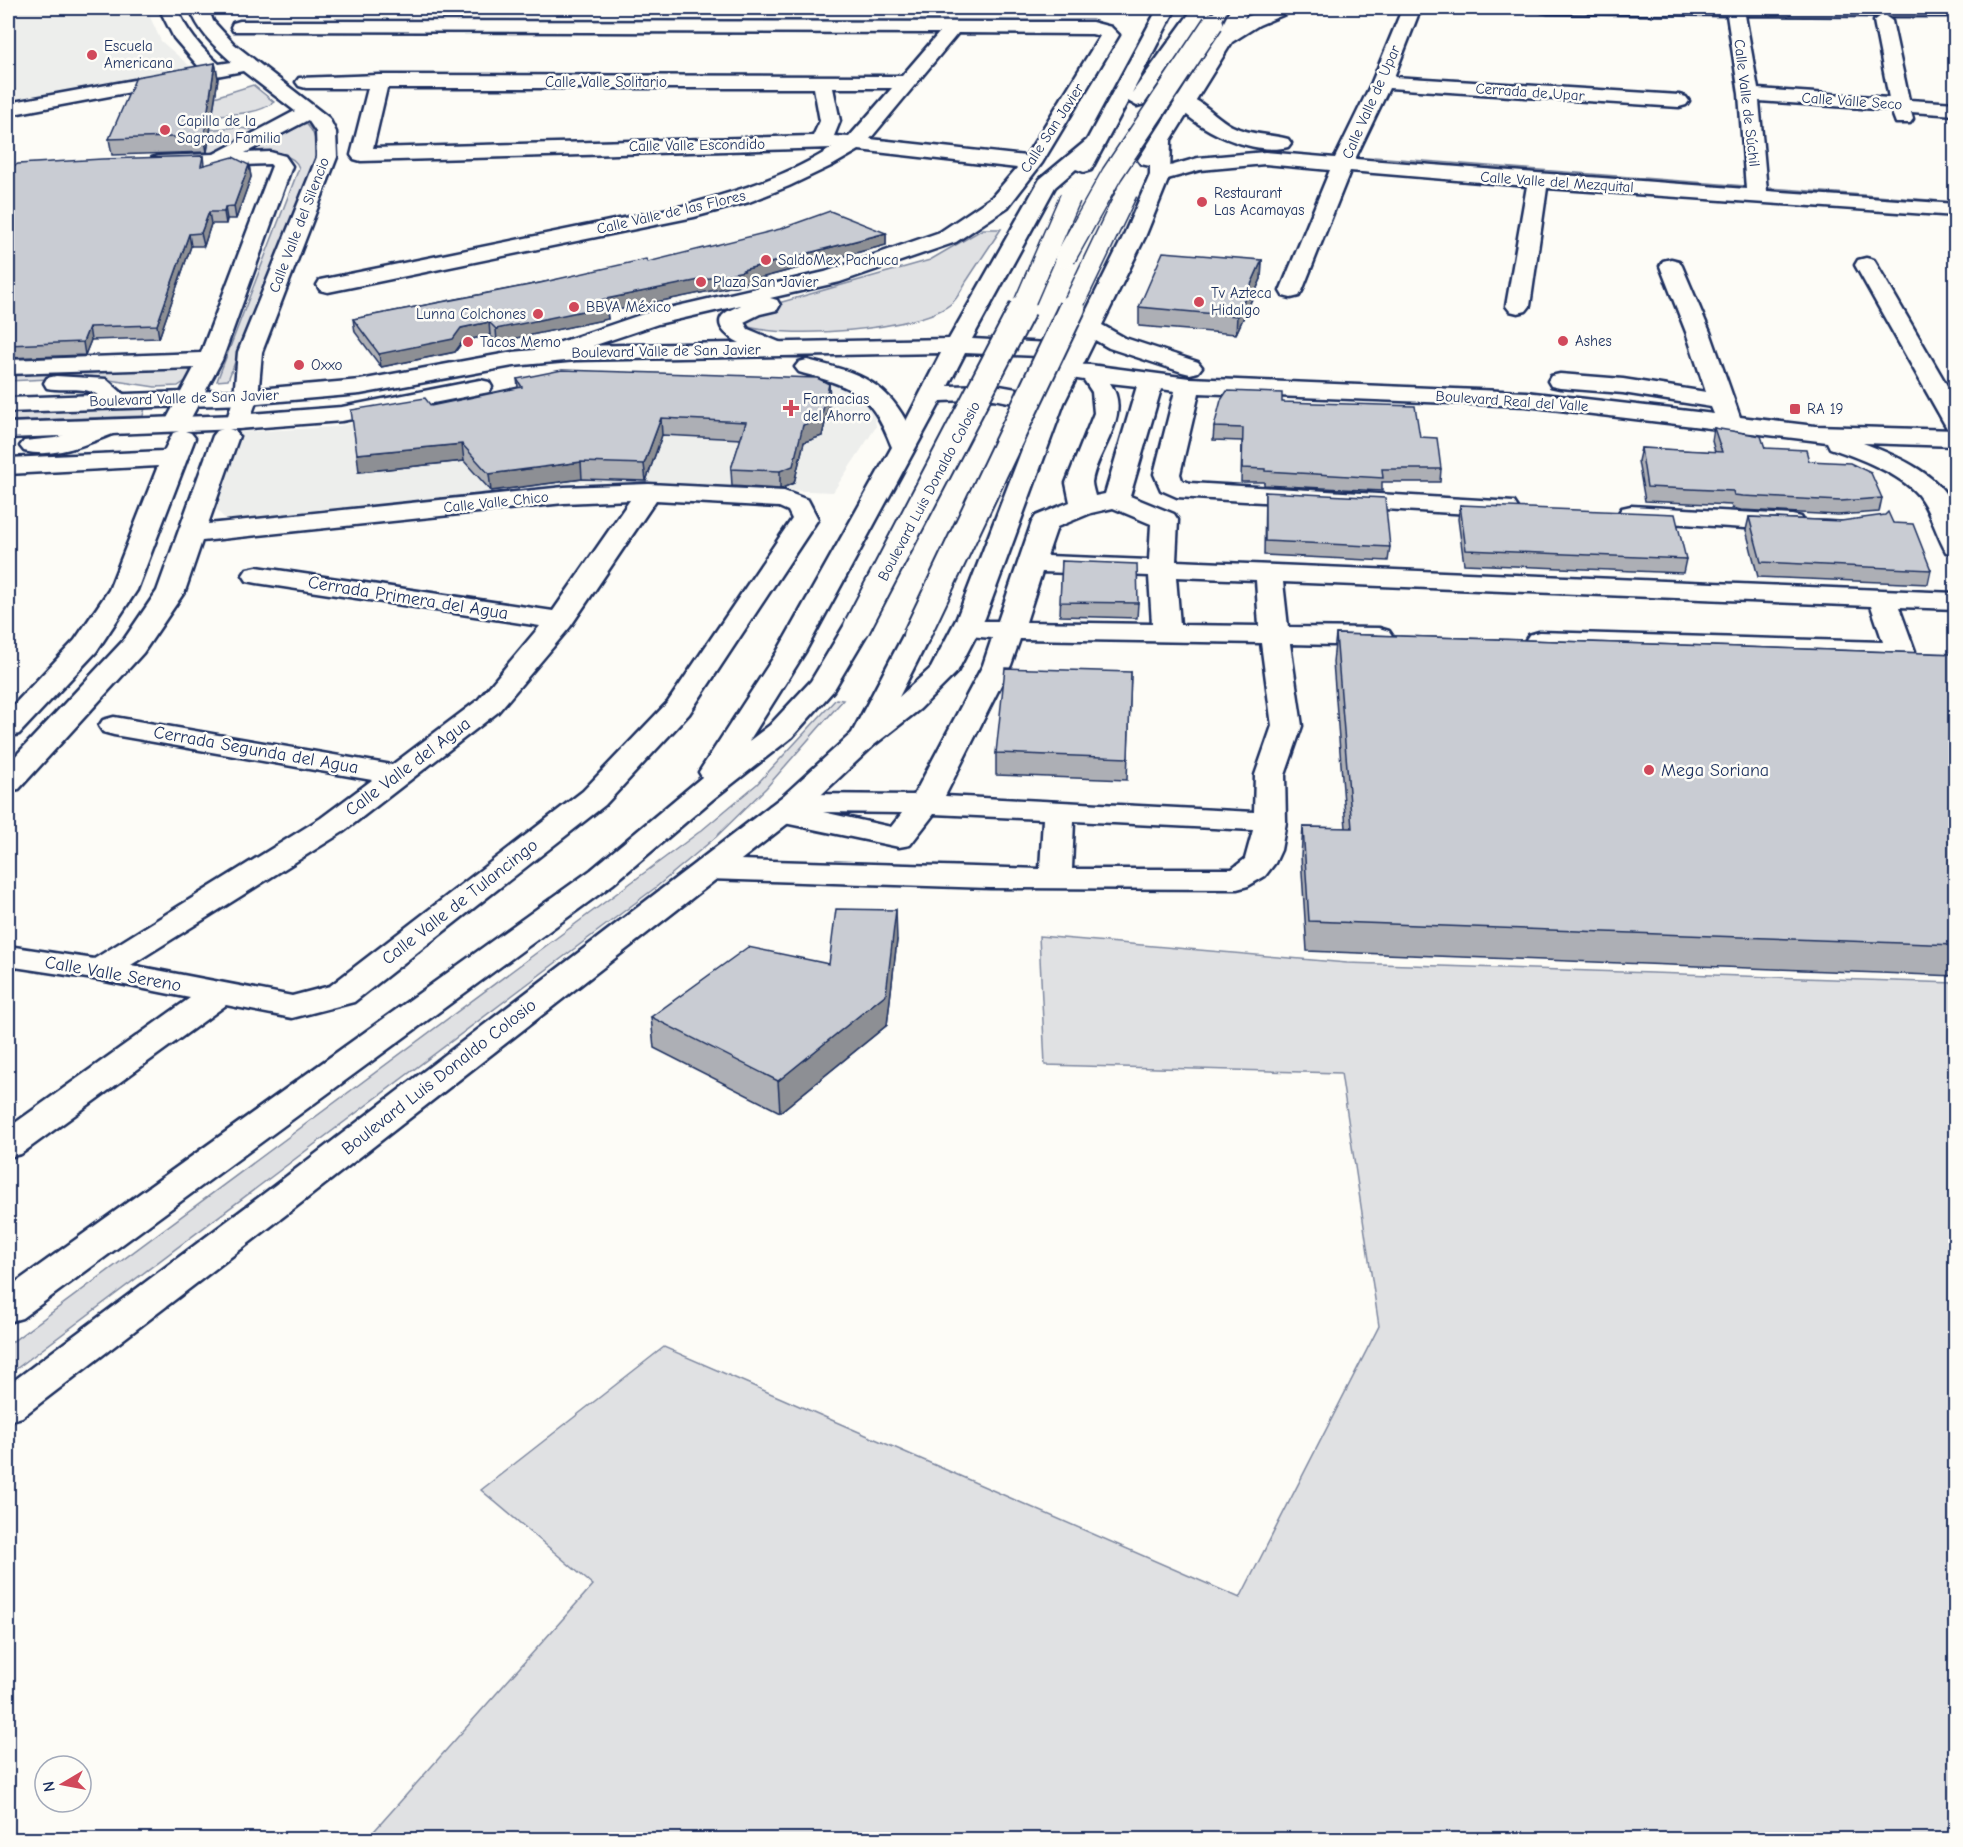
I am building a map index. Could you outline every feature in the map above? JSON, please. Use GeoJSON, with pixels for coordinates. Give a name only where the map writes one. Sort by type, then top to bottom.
{"type":"FeatureCollection","features":[{"type":"Feature","properties":{"kind":"street","name":"Boulevard Luis Donaldo Colosio"},"geometry":{"type":"LineString","coordinates":[[8,1308],[602,877],[702,792],[781,731],[823,685],[857,627],[944,463],[1022,309],[1097,138],[1167,8]]}},
{"type":"Feature","properties":{"kind":"street","name":"Boulevard Luis Donaldo Colosio"},"geometry":{"type":"LineString","coordinates":[[862,739],[916,636],[1070,364],[1127,192],[1225,38],[1240,8]]}},
{"type":"Feature","properties":{"kind":"street"},"geometry":{"type":"LineString","coordinates":[[1225,38],[1252,21],[1284,8]]}},
{"type":"Feature","properties":{"kind":"street","name":"Calle Valle de Upar"},"geometry":{"type":"LineString","coordinates":[[1291,291],[1410,12],[1418,8]]}},
{"type":"Feature","properties":{"kind":"street"},"geometry":{"type":"LineString","coordinates":[[1548,8],[1956,11]]}},
{"type":"Feature","properties":{"kind":"street"},"geometry":{"type":"LineString","coordinates":[[199,10],[169,11],[175,29],[189,47],[214,70]]}},
{"type":"Feature","properties":{"kind":"street","name":"Calle Valle del Silencio"},"geometry":{"type":"LineString","coordinates":[[8,782],[133,647],[171,591],[246,396],[250,352],[327,157],[327,142],[323,125],[276,84],[246,64],[206,25],[199,10]]}},
{"type":"Feature","properties":{"kind":"street"},"geometry":{"type":"LineString","coordinates":[[1084,506],[1079,483],[1106,413],[1104,392],[1070,364],[1028,341],[1071,246],[1112,174],[1214,22],[1206,10],[1120,124],[1097,138]]}},
{"type":"Feature","properties":{"kind":"street","name":"Calle Valle de Súchil"},"geometry":{"type":"LineString","coordinates":[[1735,10],[1749,101],[1757,189]]}},
{"type":"Feature","properties":{"kind":"street"},"geometry":{"type":"LineString","coordinates":[[1145,16],[1151,36]]}},
{"type":"Feature","properties":{"kind":"street"},"geometry":{"type":"LineString","coordinates":[[1883,21],[1901,112]]}},
{"type":"Feature","properties":{"kind":"street"},"geometry":{"type":"LineString","coordinates":[[240,27],[954,27]]}},
{"type":"Feature","properties":{"kind":"street","name":"Calle San Javier"},"geometry":{"type":"LineString","coordinates":[[677,314],[709,313],[732,319],[753,308],[897,262],[948,237],[1000,202],[1032,163],[1110,35],[1092,28],[954,27]]}},
{"type":"Feature","properties":{"kind":"street","name":"Calle Valle de las Flores"},"geometry":{"type":"LineString","coordinates":[[328,285],[686,212],[741,197],[782,182],[826,161],[855,143],[954,27]]}},
{"type":"Feature","properties":{"kind":"street"},"geometry":{"type":"LineString","coordinates":[[8,109],[246,64]]}},
{"type":"Feature","properties":{"kind":"street","name":"Calle Valle Escondido"},"geometry":{"type":"LineString","coordinates":[[379,81],[361,155],[819,142],[855,143],[1032,163]]}},
{"type":"Feature","properties":{"kind":"street","name":"Calle Valle Solitario"},"geometry":{"type":"LineString","coordinates":[[306,82],[907,82]]}},
{"type":"Feature","properties":{"kind":"street"},"geometry":{"type":"LineString","coordinates":[[819,142],[828,133],[831,125],[822,82]]}},
{"type":"Feature","properties":{"kind":"street","name":"Cerrada de Upar"},"geometry":{"type":"LineString","coordinates":[[1382,82],[1679,101]]}},
{"type":"Feature","properties":{"kind":"street","name":"Calle Valle del Mezquital"},"geometry":{"type":"LineString","coordinates":[[1185,101],[1210,123],[1267,150],[1757,189],[1956,210]]}},
{"type":"Feature","properties":{"kind":"street","name":"Calle Valle Seco"},"geometry":{"type":"LineString","coordinates":[[1749,101],[1901,112],[1956,123]]}},
{"type":"Feature","properties":{"kind":"street","name":"Calle Valle Seco"},"geometry":{"type":"LineString","coordinates":[[1901,112],[1956,109]]}},
{"type":"Feature","properties":{"kind":"street"},"geometry":{"type":"LineString","coordinates":[[135,162],[217,160],[309,112]]}},
{"type":"Feature","properties":{"kind":"street","name":"Boulevard Luis Donaldo Colosio"},"geometry":{"type":"LineString","coordinates":[[702,792],[791,652],[905,447],[976,309],[1047,183],[1097,138]]}},
{"type":"Feature","properties":{"kind":"street"},"geometry":{"type":"LineString","coordinates":[[1231,160],[1224,153],[1223,146],[1239,138]]}},
{"type":"Feature","properties":{"kind":"street","name":"Boulevard Luis Donaldo Colosio"},"geometry":{"type":"LineString","coordinates":[[8,1406],[279,1201],[787,808],[862,739],[910,703],[944,672],[966,629],[1052,403],[1134,237],[1160,175],[1161,141]]}},
{"type":"Feature","properties":{"kind":"street","name":"Calle Valle del Mezquital"},"geometry":{"type":"LineString","coordinates":[[1160,175],[1198,164],[1231,160],[1267,150]]}},
{"type":"Feature","properties":{"kind":"street","name":"Calle Valle del Mezquital"},"geometry":{"type":"LineString","coordinates":[[1347,157],[1538,181],[1956,198]]}},
{"type":"Feature","properties":{"kind":"street","name":"Calle Valle del Silencio"},"geometry":{"type":"LineString","coordinates":[[8,728],[86,646],[123,590],[144,540],[189,398],[210,360],[282,173],[282,166],[278,160],[270,158],[217,160]]}},
{"type":"Feature","properties":{"kind":"street"},"geometry":{"type":"LineString","coordinates":[[1518,306],[1538,181]]}},
{"type":"Feature","properties":{"kind":"street"},"geometry":{"type":"LineString","coordinates":[[1866,265],[1955,422]]}},
{"type":"Feature","properties":{"kind":"street"},"geometry":{"type":"LineString","coordinates":[[1671,266],[1698,332],[1729,425]]}},
{"type":"Feature","properties":{"kind":"street","name":"Calle San Javier"},"geometry":{"type":"LineString","coordinates":[[542,356],[651,319],[840,281]]}},
{"type":"Feature","properties":{"kind":"street"},"geometry":{"type":"LineString","coordinates":[[809,358],[916,333],[976,309],[1026,327],[1089,325],[1117,343],[1189,376],[1167,474],[1170,485],[1186,491],[1529,509]]}},
{"type":"Feature","properties":{"kind":"street"},"geometry":{"type":"LineString","coordinates":[[732,319],[732,327],[740,334],[776,349]]}},
{"type":"Feature","properties":{"kind":"street","name":"Boulevard Valle de San Javier"},"geometry":{"type":"LineString","coordinates":[[8,405],[246,396],[360,387],[542,356],[608,351],[776,349],[809,358]]}},
{"type":"Feature","properties":{"kind":"street","name":"Boulevard Valle de San Javier"},"geometry":{"type":"LineString","coordinates":[[8,466],[177,440],[232,429],[342,414],[544,376],[809,358],[952,356],[1070,364]]}},
{"type":"Feature","properties":{"kind":"street"},"geometry":{"type":"LineString","coordinates":[[809,358],[838,376],[871,389],[891,414],[905,447]]}},
{"type":"Feature","properties":{"kind":"street"},"geometry":{"type":"LineString","coordinates":[[8,368],[210,360]]}},
{"type":"Feature","properties":{"kind":"street","name":"Boulevard Real del Valle"},"geometry":{"type":"LineString","coordinates":[[1070,364],[1189,376],[1526,399],[1729,425],[1811,426],[1955,422]]}},
{"type":"Feature","properties":{"kind":"street","name":"Boulevard Real del Valle"},"geometry":{"type":"LineString","coordinates":[[1070,364],[1150,380],[1189,376],[1552,380],[1623,386],[1722,402],[1811,426],[1956,438]]}},
{"type":"Feature","properties":{"kind":"street"},"geometry":{"type":"LineString","coordinates":[[1116,501],[1150,380]]}},
{"type":"Feature","properties":{"kind":"street"},"geometry":{"type":"LineString","coordinates":[[8,384],[84,382],[97,384],[118,400]]}},
{"type":"Feature","properties":{"kind":"street"},"geometry":{"type":"LineString","coordinates":[[932,394],[994,392],[1052,403]]}},
{"type":"Feature","properties":{"kind":"street"},"geometry":{"type":"LineString","coordinates":[[1811,426],[1873,456],[1929,490],[1956,546]]}},
{"type":"Feature","properties":{"kind":"street"},"geometry":{"type":"LineString","coordinates":[[8,448],[58,445],[110,427]]}},
{"type":"Feature","properties":{"kind":"street","name":"Boulevard Valle de San Javier"},"geometry":{"type":"LineString","coordinates":[[8,430],[110,427],[177,440]]}},
{"type":"Feature","properties":{"kind":"street","name":"Calle Valle Chico"},"geometry":{"type":"LineString","coordinates":[[192,534],[564,495],[649,492],[784,499],[799,506]]}},
{"type":"Feature","properties":{"kind":"street","name":"Calle Valle del Agua"},"geometry":{"type":"LineString","coordinates":[[100,970],[332,825],[488,706],[560,621],[649,492]]}},
{"type":"Feature","properties":{"kind":"street"},"geometry":{"type":"LineString","coordinates":[[878,874],[899,838],[925,804],[997,665],[1045,522],[1084,506],[1116,501],[1165,520],[1162,568],[1167,634]]}},
{"type":"Feature","properties":{"kind":"street","name":"Calle Valle de Tulancingo"},"geometry":{"type":"LineString","coordinates":[[218,994],[292,1007],[342,994],[594,798],[679,708],[805,519],[799,506]]}},
{"type":"Feature","properties":{"kind":"street"},"geometry":{"type":"LineString","coordinates":[[1612,513],[1814,524]]}},
{"type":"Feature","properties":{"kind":"street"},"geometry":{"type":"LineString","coordinates":[[1030,562],[1956,601]]}},
{"type":"Feature","properties":{"kind":"street"},"geometry":{"type":"LineString","coordinates":[[708,869],[1054,878],[1237,879],[1254,872],[1262,858],[1270,822],[1270,775],[1287,726],[1274,634],[1269,573]]}},
{"type":"Feature","properties":{"kind":"street","name":"Cerrada Primera del Agua"},"geometry":{"type":"LineString","coordinates":[[257,575],[560,621]]}},
{"type":"Feature","properties":{"kind":"street"},"geometry":{"type":"LineString","coordinates":[[1516,640],[1901,651],[1882,599]]}},
{"type":"Feature","properties":{"kind":"street"},"geometry":{"type":"LineString","coordinates":[[966,629],[1408,638]]}},
{"type":"Feature","properties":{"kind":"street","name":"Cerrada Segunda del Agua"},"geometry":{"type":"LineString","coordinates":[[114,726],[398,775]]}},
{"type":"Feature","properties":{"kind":"street"},"geometry":{"type":"LineString","coordinates":[[787,808],[925,804],[1270,822]]}},
{"type":"Feature","properties":{"kind":"street"},"geometry":{"type":"LineString","coordinates":[[787,808],[899,838]]}},
{"type":"Feature","properties":{"kind":"street"},"geometry":{"type":"LineString","coordinates":[[1054,878],[1059,811]]}},
{"type":"Feature","properties":{"kind":"street","name":"Calle Valle Sereno"},"geometry":{"type":"LineString","coordinates":[[8,956],[100,970],[218,994]]}},
{"type":"Feature","properties":{"kind":"street"},"geometry":{"type":"LineString","coordinates":[[8,1145],[218,994]]}},
{"type":"Feature","properties":{"kind":"shaded area","name":"Escuela Americana"},"geometry":{"type":"Polygon","coordinates":[[[8,8],[146,8],[161,41],[192,68],[8,103],[8,8]]]}},
{"type":"Feature","properties":{"kind":"shaded area"},"geometry":{"type":"Polygon","coordinates":[[[253,85],[274,102],[253,112],[214,115],[205,100],[253,85]]]}},
{"type":"Feature","properties":{"kind":"shaded area"},"geometry":{"type":"Polygon","coordinates":[[[304,122],[315,138],[315,159],[228,380],[217,381],[299,168],[295,162],[283,155],[244,155],[304,122]]]}},
{"type":"Feature","properties":{"kind":"shaded area"},"geometry":{"type":"Polygon","coordinates":[[[235,127],[260,131],[207,154],[188,146],[208,130],[235,127]]]}},
{"type":"Feature","properties":{"kind":"shaded area"},"geometry":{"type":"Polygon","coordinates":[[[1374,157],[1746,186],[1749,191],[1372,162],[1374,157]]]}},
{"type":"Feature","properties":{"kind":"shaded area"},"geometry":{"type":"Polygon","coordinates":[[[1770,188],[1955,202],[1955,207],[1767,191],[1770,188]]]}},
{"type":"Feature","properties":{"kind":"shaded area"},"geometry":{"type":"Polygon","coordinates":[[[983,229],[1001,229],[955,300],[937,312],[913,320],[849,330],[784,332],[740,324],[748,315],[782,302],[930,260],[983,229]]]}},
{"type":"Feature","properties":{"kind":"shaded area"},"geometry":{"type":"Polygon","coordinates":[[[175,366],[191,370],[187,380],[178,386],[155,387],[90,377],[8,381],[8,372],[175,366]]]}},
{"type":"Feature","properties":{"kind":"shaded area"},"geometry":{"type":"Polygon","coordinates":[[[592,381],[829,383],[860,392],[874,407],[876,427],[833,492],[581,482],[252,522],[226,520],[215,508],[242,432],[334,427],[407,412],[592,381]]]}},
{"type":"Feature","properties":{"kind":"shaded area"},"geometry":{"type":"Polygon","coordinates":[[[145,408],[143,416],[8,421],[8,413],[145,408]]]}},
{"type":"Feature","properties":{"kind":"shaded area"},"geometry":{"type":"Polygon","coordinates":[[[836,699],[843,700],[766,788],[716,837],[655,888],[8,1375],[8,1345],[702,830],[757,784],[836,699]]]}},
{"type":"Feature","properties":{"kind":"shaded area"},"geometry":{"type":"Polygon","coordinates":[[[1039,936],[1347,963],[1955,983],[1955,1839],[367,1839],[593,1585],[481,1490],[664,1347],[1240,1598],[1379,1326],[1341,1073],[1045,1065],[1039,936]]]}},
{"type":"Feature","properties":{"kind":"building"},"geometry":{"type":"Polygon","coordinates":[[[215,63],[204,136],[109,139],[136,77],[215,63]]]}},
{"type":"Feature","properties":{"kind":"building"},"geometry":{"type":"Polygon","coordinates":[[[203,156],[201,166],[233,157],[249,165],[234,206],[225,207],[224,212],[209,212],[201,233],[189,234],[157,325],[89,327],[83,342],[8,345],[11,333],[8,333],[8,168],[18,164],[203,156]]]}},
{"type":"Feature","properties":{"kind":"building"},"geometry":{"type":"Polygon","coordinates":[[[830,211],[886,233],[744,271],[601,300],[607,306],[496,329],[489,322],[461,328],[453,339],[379,354],[353,319],[540,283],[646,259],[648,262],[780,229],[830,211]]]}},
{"type":"Feature","properties":{"kind":"building","name":"Tv Azteca Hidalgo"},"geometry":{"type":"Polygon","coordinates":[[[1163,252],[1262,260],[1237,316],[1139,307],[1163,252]]]}},
{"type":"Feature","properties":{"kind":"building"},"geometry":{"type":"Polygon","coordinates":[[[562,370],[817,378],[829,384],[821,419],[803,425],[793,466],[780,471],[731,469],[746,422],[661,418],[644,464],[581,462],[489,474],[462,444],[357,454],[351,410],[425,398],[431,406],[522,387],[517,379],[562,370]]]}},
{"type":"Feature","properties":{"kind":"building"},"geometry":{"type":"Polygon","coordinates":[[[1227,391],[1282,393],[1282,402],[1415,406],[1420,437],[1437,438],[1441,469],[1382,469],[1383,478],[1242,468],[1243,428],[1214,427],[1221,400],[1227,391]]]}},
{"type":"Feature","properties":{"kind":"building"},"geometry":{"type":"Polygon","coordinates":[[[1714,428],[1761,436],[1765,448],[1806,450],[1809,461],[1850,463],[1871,473],[1882,498],[1841,501],[1743,496],[1734,495],[1733,491],[1647,487],[1641,448],[1722,452],[1714,428]]]}},
{"type":"Feature","properties":{"kind":"building"},"geometry":{"type":"Polygon","coordinates":[[[1265,492],[1385,498],[1390,547],[1265,541],[1265,492]]]}},
{"type":"Feature","properties":{"kind":"building"},"geometry":{"type":"Polygon","coordinates":[[[1460,505],[1675,514],[1686,559],[1466,550],[1460,505]]]}},
{"type":"Feature","properties":{"kind":"building"},"geometry":{"type":"Polygon","coordinates":[[[1888,512],[1893,523],[1913,524],[1931,570],[1761,562],[1749,517],[1841,521],[1885,515],[1888,512]]]}},
{"type":"Feature","properties":{"kind":"building"},"geometry":{"type":"Polygon","coordinates":[[[1062,561],[1137,564],[1138,603],[1060,602],[1062,561]]]}},
{"type":"Feature","properties":{"kind":"building","name":"Mega Soriana"},"geometry":{"type":"Polygon","coordinates":[[[1336,634],[1956,654],[1956,945],[1309,921],[1303,827],[1352,828],[1336,634]]]}},
{"type":"Feature","properties":{"kind":"building"},"geometry":{"type":"Polygon","coordinates":[[[1005,668],[1131,672],[1128,758],[996,753],[1005,668]]]}},
{"type":"Feature","properties":{"kind":"building"},"geometry":{"type":"Polygon","coordinates":[[[836,909],[896,910],[886,994],[778,1081],[651,1017],[748,947],[829,964],[836,909]]]}},
{"type":"Feature","properties":{"kind":"place","name":"Escuela Americana"},"geometry":{"type":"Point","coordinates":[92,55]}},
{"type":"Feature","properties":{"kind":"place","name":"Capilla de la Sagrada Familia"},"geometry":{"type":"Point","coordinates":[165,130]}},
{"type":"Feature","properties":{"kind":"place","name":"Restaurant Las Acamayas"},"geometry":{"type":"Point","coordinates":[1202,202]}},
{"type":"Feature","properties":{"kind":"place","name":"SaldoMex Pachuca"},"geometry":{"type":"Point","coordinates":[766,260]}},
{"type":"Feature","properties":{"kind":"place","name":"Plaza San Javier"},"geometry":{"type":"Point","coordinates":[701,282]}},
{"type":"Feature","properties":{"kind":"place","name":"Tv Azteca Hidalgo"},"geometry":{"type":"Point","coordinates":[1199,302]}},
{"type":"Feature","properties":{"kind":"place","name":"BBVA México"},"geometry":{"type":"Point","coordinates":[574,307]}},
{"type":"Feature","properties":{"kind":"place","name":"Lunna Colchones"},"geometry":{"type":"Point","coordinates":[538,314]}},
{"type":"Feature","properties":{"kind":"place","name":"Ashes"},"geometry":{"type":"Point","coordinates":[1563,341]}},
{"type":"Feature","properties":{"kind":"place","name":"Tacos Memo"},"geometry":{"type":"Point","coordinates":[468,342]}},
{"type":"Feature","properties":{"kind":"place","name":"Oxxo"},"geometry":{"type":"Point","coordinates":[299,365]}},
{"type":"Feature","properties":{"kind":"place","name":"Farmacias del Ahorro"},"geometry":{"type":"Point","coordinates":[791,408]}},
{"type":"Feature","properties":{"kind":"place","name":"RA 19"},"geometry":{"type":"Point","coordinates":[1795,409]}},
{"type":"Feature","properties":{"kind":"place","name":"Mega Soriana"},"geometry":{"type":"Point","coordinates":[1649,770]}}]}
